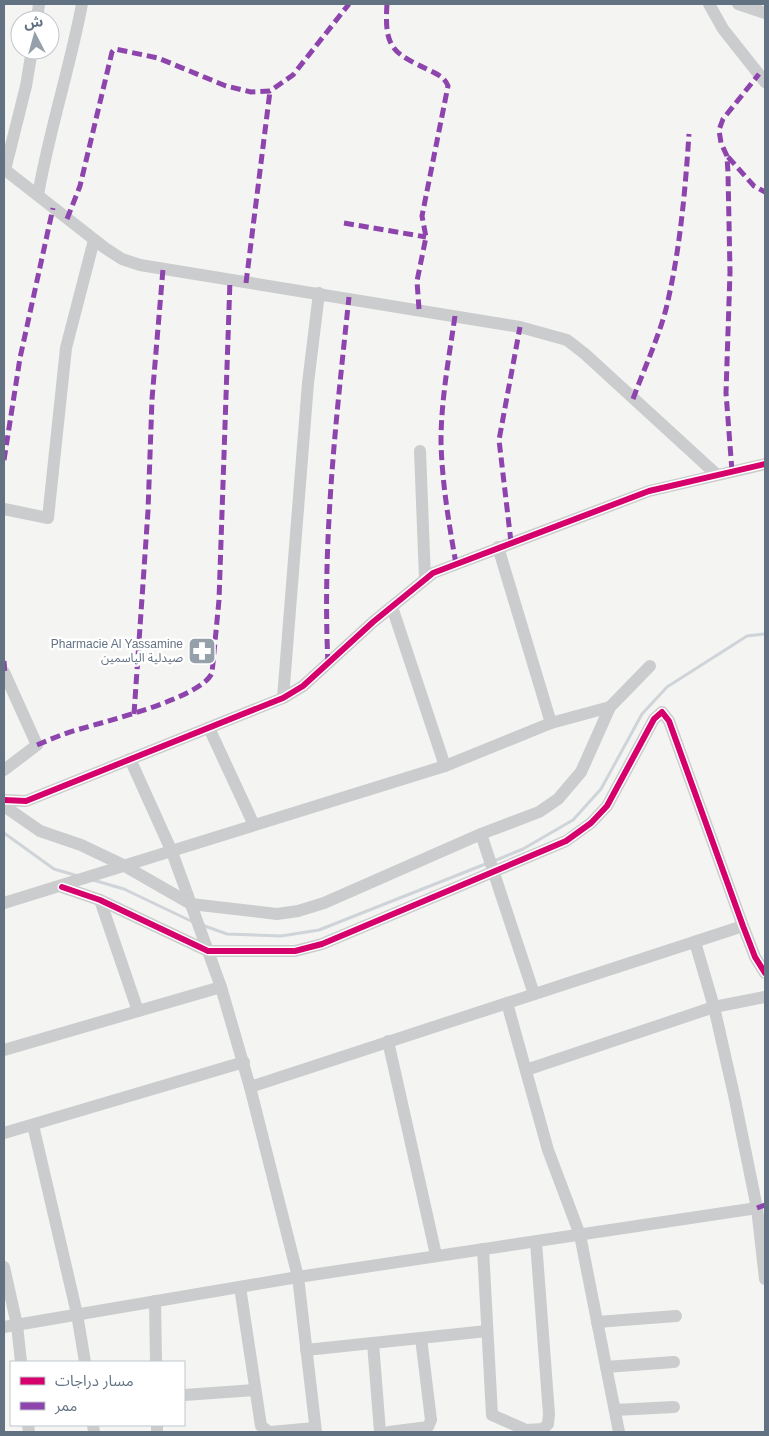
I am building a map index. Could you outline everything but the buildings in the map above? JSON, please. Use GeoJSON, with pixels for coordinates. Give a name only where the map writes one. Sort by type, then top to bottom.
{"type":"FeatureCollection","features":[{"type":"Feature","properties":{"kind":"street"},"geometry":{"type":"LineString","coordinates":[[38,195],[46,147],[75,41],[82,4]]}},
{"type":"Feature","properties":{"kind":"street"},"geometry":{"type":"LineString","coordinates":[[708,4],[723,29],[765,82]]}},
{"type":"Feature","properties":{"kind":"street"},"geometry":{"type":"LineString","coordinates":[[738,4],[765,13]]}},
{"type":"Feature","properties":{"kind":"street"},"geometry":{"type":"LineString","coordinates":[[30,60],[26,86],[4,170],[94,240],[122,258],[140,265],[520,327],[567,340],[585,354],[716,474]]}},
{"type":"Feature","properties":{"kind":"street"},"geometry":{"type":"LineString","coordinates":[[4,509],[48,518],[66,348],[94,240]]}},
{"type":"Feature","properties":{"kind":"street"},"geometry":{"type":"LineString","coordinates":[[283,698],[308,383],[319,293]]}},
{"type":"Feature","properties":{"kind":"street"},"geometry":{"type":"LineString","coordinates":[[420,452],[425,579]]}},
{"type":"Feature","properties":{"kind":"street"},"geometry":{"type":"LineString","coordinates":[[4,800],[26,801],[283,698],[302,686],[433,573],[649,491],[765,464]]}},
{"type":"Feature","properties":{"kind":"street"},"geometry":{"type":"LineString","coordinates":[[498,547],[552,723]]}},
{"type":"Feature","properties":{"kind":"street"},"geometry":{"type":"LineString","coordinates":[[392,607],[445,766]]}},
{"type":"Feature","properties":{"kind":"street"},"geometry":{"type":"LineString","coordinates":[[4,806],[40,831],[81,845],[123,865],[193,909],[277,914],[298,911],[324,903],[481,834],[539,812],[558,799],[581,772],[610,707],[650,666]]}},
{"type":"Feature","properties":{"kind":"street"},"geometry":{"type":"LineString","coordinates":[[4,672],[37,745],[4,770]]}},
{"type":"Feature","properties":{"kind":"street"},"geometry":{"type":"LineString","coordinates":[[4,903],[62,887],[123,865],[172,852],[445,766],[552,723],[610,707]]}},
{"type":"Feature","properties":{"kind":"street"},"geometry":{"type":"LineString","coordinates":[[62,887],[100,900],[206,946],[295,951],[322,944],[566,841],[591,823],[607,806],[654,719],[662,712],[669,720],[743,926],[765,973]]}},
{"type":"Feature","properties":{"kind":"street"},"geometry":{"type":"LineString","coordinates":[[209,728],[254,825]]}},
{"type":"Feature","properties":{"kind":"street"},"geometry":{"type":"LineString","coordinates":[[130,759],[172,852],[221,987],[244,1062],[298,1277],[316,1430],[270,1432],[261,1426],[254,1390],[240,1286]]}},
{"type":"Feature","properties":{"kind":"street"},"geometry":{"type":"LineString","coordinates":[[481,834],[534,994]]}},
{"type":"Feature","properties":{"kind":"street"},"geometry":{"type":"LineString","coordinates":[[100,900],[138,1011]]}},
{"type":"Feature","properties":{"kind":"street"},"geometry":{"type":"LineString","coordinates":[[250,1086],[743,926]]}},
{"type":"Feature","properties":{"kind":"street"},"geometry":{"type":"LineString","coordinates":[[695,942],[714,1007],[757,1208],[765,1279]]}},
{"type":"Feature","properties":{"kind":"street"},"geometry":{"type":"LineString","coordinates":[[4,1050],[221,987]]}},
{"type":"Feature","properties":{"kind":"street"},"geometry":{"type":"LineString","coordinates":[[526,1070],[714,1007],[765,997]]}},
{"type":"Feature","properties":{"kind":"street"},"geometry":{"type":"LineString","coordinates":[[507,1003],[548,1150],[580,1235],[619,1432]]}},
{"type":"Feature","properties":{"kind":"street"},"geometry":{"type":"LineString","coordinates":[[388,1041],[436,1255]]}},
{"type":"Feature","properties":{"kind":"street"},"geometry":{"type":"LineString","coordinates":[[4,1133],[244,1062]]}},
{"type":"Feature","properties":{"kind":"street"},"geometry":{"type":"LineString","coordinates":[[33,1125],[77,1314],[85,1361]]}},
{"type":"Feature","properties":{"kind":"street"},"geometry":{"type":"LineString","coordinates":[[10,1326],[240,1286],[436,1255],[536,1242],[757,1208]]}},
{"type":"Feature","properties":{"kind":"street"},"geometry":{"type":"LineString","coordinates":[[483,1249],[492,1415],[526,1431],[543,1429],[548,1424],[536,1242]]}},
{"type":"Feature","properties":{"kind":"street"},"geometry":{"type":"LineString","coordinates":[[4,1267],[10,1326],[21,1361]]}},
{"type":"Feature","properties":{"kind":"street"},"geometry":{"type":"LineString","coordinates":[[155,1301],[156,1361]]}},
{"type":"Feature","properties":{"kind":"street"},"geometry":{"type":"LineString","coordinates":[[597,1322],[676,1316]]}},
{"type":"Feature","properties":{"kind":"street"},"geometry":{"type":"LineString","coordinates":[[306,1350],[487,1331]]}},
{"type":"Feature","properties":{"kind":"street"},"geometry":{"type":"LineString","coordinates":[[389,1432],[423,1430],[428,1427],[432,1420],[422,1338]]}},
{"type":"Feature","properties":{"kind":"street"},"geometry":{"type":"LineString","coordinates":[[372,1343],[380,1432]]}},
{"type":"Feature","properties":{"kind":"street"},"geometry":{"type":"LineString","coordinates":[[606,1366],[674,1362]]}},
{"type":"Feature","properties":{"kind":"street"},"geometry":{"type":"LineString","coordinates":[[185,1395],[254,1390]]}},
{"type":"Feature","properties":{"kind":"street"},"geometry":{"type":"LineString","coordinates":[[615,1410],[674,1406]]}},
{"type":"Feature","properties":{"kind":"waterway"},"geometry":{"type":"LineString","coordinates":[[494,861],[523,849],[573,820],[601,789],[642,714],[667,687],[747,636],[765,634]]}},
{"type":"Feature","properties":{"kind":"waterway"},"geometry":{"type":"LineString","coordinates":[[4,833],[54,869],[78,876]]}},
{"type":"Feature","properties":{"kind":"waterway"},"geometry":{"type":"LineString","coordinates":[[202,925],[227,934],[281,936],[319,930],[488,863]]}},
{"type":"Feature","properties":{"kind":"waterway"},"geometry":{"type":"LineString","coordinates":[[93,880],[124,889],[193,922]]}},
{"type":"Feature","properties":{"kind":"marked path"},"geometry":{"type":"LineString","coordinates":[[67,219],[80,186],[112,52],[115,49],[158,58],[226,86],[251,92],[270,91],[293,75],[349,4]]}},
{"type":"Feature","properties":{"kind":"marked path"},"geometry":{"type":"LineString","coordinates":[[387,4],[387,31],[394,48],[408,59],[439,75],[448,86],[422,216],[426,237],[417,281],[419,309]]}},
{"type":"Feature","properties":{"kind":"marked path"},"geometry":{"type":"LineString","coordinates":[[732,471],[726,393],[730,272],[728,173],[727,156],[721,143],[719,130],[723,119],[759,74]]}},
{"type":"Feature","properties":{"kind":"marked path"},"geometry":{"type":"LineString","coordinates":[[246,283],[270,91]]}},
{"type":"Feature","properties":{"kind":"marked path"},"geometry":{"type":"LineString","coordinates":[[633,399],[659,332],[671,287],[681,222],[689,134]]}},
{"type":"Feature","properties":{"kind":"marked path"},"geometry":{"type":"LineString","coordinates":[[728,157],[754,186],[765,192]]}},
{"type":"Feature","properties":{"kind":"marked path"},"geometry":{"type":"LineString","coordinates":[[4,460],[20,358],[53,208]]}},
{"type":"Feature","properties":{"kind":"marked path"},"geometry":{"type":"LineString","coordinates":[[344,223],[426,237]]}},
{"type":"Feature","properties":{"kind":"marked path"},"geometry":{"type":"LineString","coordinates":[[134,714],[148,511],[152,399],[163,269]]}},
{"type":"Feature","properties":{"kind":"marked path"},"geometry":{"type":"LineString","coordinates":[[37,745],[69,732],[173,700],[191,691],[204,682],[212,673],[219,600],[230,280]]}},
{"type":"Feature","properties":{"kind":"marked path"},"geometry":{"type":"LineString","coordinates":[[328,664],[327,572],[331,481],[349,297]]}},
{"type":"Feature","properties":{"kind":"marked path"},"geometry":{"type":"LineString","coordinates":[[455,316],[444,394],[441,442],[444,488],[456,564]]}},
{"type":"Feature","properties":{"kind":"marked path"},"geometry":{"type":"LineString","coordinates":[[511,542],[499,440],[520,327]]}},
{"type":"Feature","properties":{"kind":"marked path"},"geometry":{"type":"LineString","coordinates":[[4,661],[5,675]]}},
{"type":"Feature","properties":{"kind":"marked path"},"geometry":{"type":"LineString","coordinates":[[757,1208],[765,1205]]}},
{"type":"Feature","properties":{"kind":"cycle path"},"geometry":{"type":"LineString","coordinates":[[4,800],[26,801],[283,698],[303,686],[373,622],[433,573],[649,491],[765,464]]}},
{"type":"Feature","properties":{"kind":"cycle path"},"geometry":{"type":"LineString","coordinates":[[62,887],[100,900],[208,951],[295,951],[322,944],[566,841],[591,823],[607,806],[654,719],[662,712],[669,721],[755,957],[765,973]]}},
{"type":"Feature","properties":{"kind":"place","name":"Pharmacie Al Yassamine صيدلية الياسمين"},"geometry":{"type":"Point","coordinates":[202,651]}}]}
